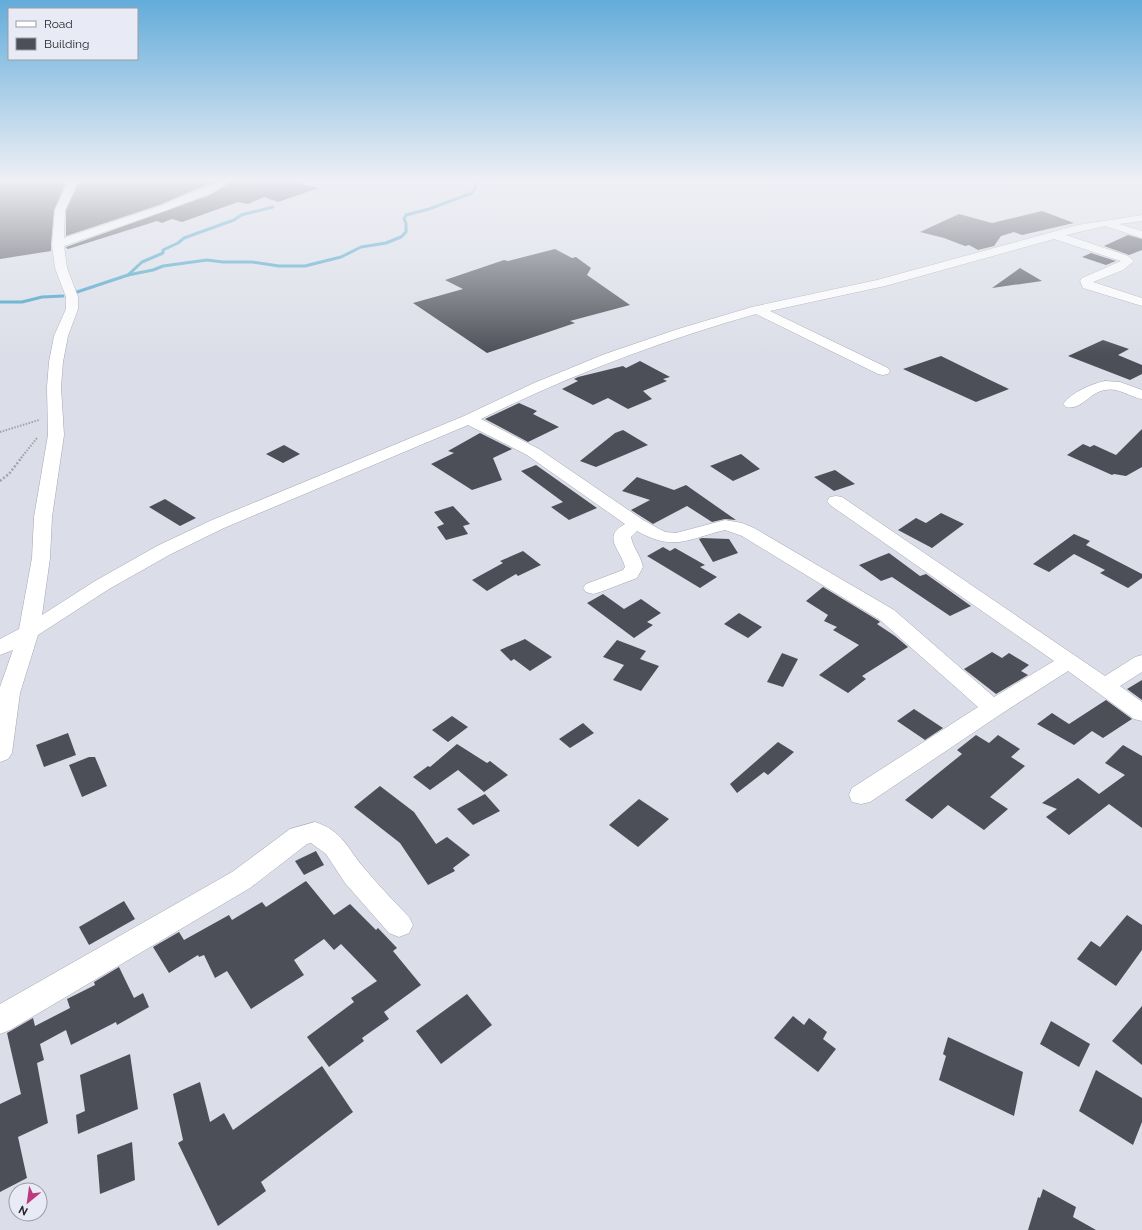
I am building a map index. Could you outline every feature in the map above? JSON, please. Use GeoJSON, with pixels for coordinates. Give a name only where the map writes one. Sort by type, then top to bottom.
{"type":"FeatureCollection","features":[{"type":"Feature","properties":{"kind":"street"},"geometry":{"type":"LineString","coordinates":[[0,753],[9,693],[29,632],[41,558],[43,517],[56,435],[54,387],[56,362],[61,336],[72,309],[72,297],[61,268],[58,239]]}},
{"type":"Feature","properties":{"kind":"street"},"geometry":{"type":"LineString","coordinates":[[58,244],[71,239]]}},
{"type":"Feature","properties":{"kind":"street"},"geometry":{"type":"LineString","coordinates":[[0,648],[29,632],[102,585],[164,550],[211,528],[469,419],[503,402],[604,358],[700,326],[758,310],[844,293],[1041,239]]}},
{"type":"Feature","properties":{"kind":"street"},"geometry":{"type":"LineString","coordinates":[[1065,239],[1124,258],[1128,261],[1123,266],[1096,276],[1086,282],[1087,285],[1142,302]]}},
{"type":"Feature","properties":{"kind":"street"},"geometry":{"type":"LineString","coordinates":[[758,310],[884,371]]}},
{"type":"Feature","properties":{"kind":"street"},"geometry":{"type":"LineString","coordinates":[[1071,404],[1094,388],[1104,385],[1118,385],[1136,392],[1142,380]]}},
{"type":"Feature","properties":{"kind":"street"},"geometry":{"type":"LineString","coordinates":[[469,419],[533,452],[637,524],[659,536],[677,538],[703,530],[725,526],[736,527],[748,532],[887,615],[993,708]]}},
{"type":"Feature","properties":{"kind":"street"},"geometry":{"type":"LineString","coordinates":[[836,501],[1142,713]]}},
{"type":"Feature","properties":{"kind":"street"},"geometry":{"type":"LineString","coordinates":[[593,588],[630,574],[634,567],[632,558],[623,545],[622,537],[625,531],[637,524]]}},
{"type":"Feature","properties":{"kind":"street"},"geometry":{"type":"LineString","coordinates":[[861,795],[993,708],[1069,661]]}},
{"type":"Feature","properties":{"kind":"street"},"geometry":{"type":"LineString","coordinates":[[1105,686],[1142,662]]}},
{"type":"Feature","properties":{"kind":"street"},"geometry":{"type":"LineString","coordinates":[[0,1020],[241,880],[299,836],[315,832],[335,847],[354,875],[399,925]]}},
{"type":"Feature","properties":{"kind":"path"},"geometry":{"type":"LineString","coordinates":[[0,432],[33,421],[55,418]]}},
{"type":"Feature","properties":{"kind":"path"},"geometry":{"type":"LineString","coordinates":[[0,481],[9,474],[29,451],[42,430],[55,418]]}},
{"type":"Feature","properties":{"kind":"building"},"geometry":{"type":"Polygon","coordinates":[[[0,239],[51,239],[51,251],[0,259],[0,239]]]}},
{"type":"Feature","properties":{"kind":"building"},"geometry":{"type":"Polygon","coordinates":[[[87,239],[99,239],[68,249],[66,247],[87,239]]]}},
{"type":"Feature","properties":{"kind":"building"},"geometry":{"type":"Polygon","coordinates":[[[948,239],[999,239],[994,246],[978,250],[969,245],[965,246],[948,239]]]}},
{"type":"Feature","properties":{"kind":"building"},"geometry":{"type":"Polygon","coordinates":[[[1118,239],[1142,239],[1142,250],[1129,255],[1104,246],[1118,239]]]}},
{"type":"Feature","properties":{"kind":"building"},"geometry":{"type":"Polygon","coordinates":[[[555,249],[572,258],[576,257],[591,268],[587,275],[630,305],[570,321],[575,323],[487,353],[413,303],[463,289],[445,280],[504,260],[508,261],[555,249]]]}},
{"type":"Feature","properties":{"kind":"building"},"geometry":{"type":"Polygon","coordinates":[[[1091,253],[1116,261],[1106,265],[1082,257],[1091,253]]]}},
{"type":"Feature","properties":{"kind":"building"},"geometry":{"type":"Polygon","coordinates":[[[1020,268],[1042,281],[992,288],[1020,268]]]}},
{"type":"Feature","properties":{"kind":"building"},"geometry":{"type":"Polygon","coordinates":[[[1103,340],[1129,349],[1118,355],[1142,365],[1142,374],[1130,380],[1068,356],[1103,340]]]}},
{"type":"Feature","properties":{"kind":"building"},"geometry":{"type":"Polygon","coordinates":[[[941,356],[1009,389],[976,402],[903,369],[941,356]]]}},
{"type":"Feature","properties":{"kind":"building"},"geometry":{"type":"Polygon","coordinates":[[[640,361],[670,377],[663,379],[667,381],[643,391],[652,399],[628,409],[608,398],[593,405],[562,389],[578,381],[574,379],[578,377],[623,366],[626,368],[640,361]]]}},
{"type":"Feature","properties":{"kind":"building"},"geometry":{"type":"Polygon","coordinates":[[[519,403],[537,411],[533,414],[559,427],[528,442],[485,419],[519,403]]]}},
{"type":"Feature","properties":{"kind":"building"},"geometry":{"type":"Polygon","coordinates":[[[1142,429],[1142,467],[1126,476],[1112,475],[1067,455],[1083,444],[1090,447],[1094,445],[1116,455],[1142,429]]]}},
{"type":"Feature","properties":{"kind":"building"},"geometry":{"type":"Polygon","coordinates":[[[623,430],[648,445],[596,467],[580,461],[615,433],[623,430]]]}},
{"type":"Feature","properties":{"kind":"building"},"geometry":{"type":"Polygon","coordinates":[[[480,433],[512,449],[493,458],[502,480],[472,490],[431,464],[454,453],[448,451],[480,433]]]}},
{"type":"Feature","properties":{"kind":"building"},"geometry":{"type":"Polygon","coordinates":[[[284,445],[300,454],[283,463],[266,454],[284,445]]]}},
{"type":"Feature","properties":{"kind":"building"},"geometry":{"type":"Polygon","coordinates":[[[741,454],[760,469],[733,481],[710,466],[741,454]]]}},
{"type":"Feature","properties":{"kind":"building"},"geometry":{"type":"Polygon","coordinates":[[[536,465],[597,508],[569,520],[551,507],[563,502],[521,471],[536,465]]]}},
{"type":"Feature","properties":{"kind":"building"},"geometry":{"type":"Polygon","coordinates":[[[835,470],[855,484],[834,491],[814,477],[835,470]]]}},
{"type":"Feature","properties":{"kind":"building"},"geometry":{"type":"Polygon","coordinates":[[[637,477],[674,490],[686,485],[736,520],[725,519],[712,522],[687,506],[653,524],[631,510],[650,500],[622,491],[637,477]]]}},
{"type":"Feature","properties":{"kind":"building"},"geometry":{"type":"Polygon","coordinates":[[[165,499],[196,518],[180,526],[149,507],[165,499]]]}},
{"type":"Feature","properties":{"kind":"building"},"geometry":{"type":"Polygon","coordinates":[[[453,506],[470,524],[463,526],[468,534],[446,540],[437,527],[444,524],[434,512],[453,506]]]}},
{"type":"Feature","properties":{"kind":"building"},"geometry":{"type":"Polygon","coordinates":[[[941,513],[964,524],[932,548],[898,530],[916,518],[926,523],[941,513]]]}},
{"type":"Feature","properties":{"kind":"building"},"geometry":{"type":"Polygon","coordinates":[[[1074,534],[1090,541],[1086,545],[1142,574],[1142,578],[1128,588],[1100,573],[1105,570],[1074,554],[1049,572],[1033,564],[1074,534]]]}},
{"type":"Feature","properties":{"kind":"building"},"geometry":{"type":"Polygon","coordinates":[[[699,539],[729,539],[738,553],[713,562],[699,539]]]}},
{"type":"Feature","properties":{"kind":"building"},"geometry":{"type":"Polygon","coordinates":[[[663,547],[670,551],[675,548],[705,565],[700,567],[717,577],[700,588],[647,556],[663,547]]]}},
{"type":"Feature","properties":{"kind":"building"},"geometry":{"type":"Polygon","coordinates":[[[523,551],[541,565],[518,576],[516,574],[487,591],[472,580],[503,563],[500,561],[523,551]]]}},
{"type":"Feature","properties":{"kind":"building"},"geometry":{"type":"Polygon","coordinates":[[[889,553],[920,576],[926,574],[971,606],[950,616],[892,577],[881,581],[859,565],[889,553]]]}},
{"type":"Feature","properties":{"kind":"building"},"geometry":{"type":"Polygon","coordinates":[[[823,587],[879,621],[880,622],[877,624],[908,647],[862,676],[866,679],[848,693],[819,675],[859,645],[833,630],[837,627],[824,621],[828,615],[806,601],[823,587]]]}},
{"type":"Feature","properties":{"kind":"building"},"geometry":{"type":"Polygon","coordinates":[[[603,594],[624,609],[641,599],[661,613],[647,622],[653,625],[634,638],[587,603],[603,594]]]}},
{"type":"Feature","properties":{"kind":"building"},"geometry":{"type":"Polygon","coordinates":[[[739,613],[762,627],[748,638],[724,624],[739,613]]]}},
{"type":"Feature","properties":{"kind":"building"},"geometry":{"type":"Polygon","coordinates":[[[525,639],[552,657],[530,671],[514,659],[511,661],[500,650],[525,639]]]}},
{"type":"Feature","properties":{"kind":"building"},"geometry":{"type":"Polygon","coordinates":[[[617,640],[646,651],[640,659],[659,666],[641,691],[613,680],[624,665],[603,657],[617,640]]]}},
{"type":"Feature","properties":{"kind":"building"},"geometry":{"type":"Polygon","coordinates":[[[992,652],[1002,658],[1009,653],[1029,665],[1021,671],[1028,675],[996,694],[964,669],[992,652]]]}},
{"type":"Feature","properties":{"kind":"building"},"geometry":{"type":"Polygon","coordinates":[[[782,653],[798,659],[783,687],[767,682],[782,653]]]}},
{"type":"Feature","properties":{"kind":"building"},"geometry":{"type":"Polygon","coordinates":[[[1142,680],[1142,700],[1127,689],[1142,680]]]}},
{"type":"Feature","properties":{"kind":"building"},"geometry":{"type":"Polygon","coordinates":[[[1106,700],[1132,719],[1103,738],[1092,731],[1074,745],[1037,724],[1052,713],[1069,724],[1106,700]]]}},
{"type":"Feature","properties":{"kind":"building"},"geometry":{"type":"Polygon","coordinates":[[[914,709],[943,728],[925,740],[897,721],[914,709]]]}},
{"type":"Feature","properties":{"kind":"building"},"geometry":{"type":"Polygon","coordinates":[[[452,716],[468,727],[448,742],[432,730],[452,716]]]}},
{"type":"Feature","properties":{"kind":"building"},"geometry":{"type":"Polygon","coordinates":[[[583,723],[594,733],[570,748],[559,739],[583,723]]]}},
{"type":"Feature","properties":{"kind":"building"},"geometry":{"type":"Polygon","coordinates":[[[68,733],[76,755],[44,767],[36,745],[68,733]]]}},
{"type":"Feature","properties":{"kind":"building"},"geometry":{"type":"Polygon","coordinates":[[[976,735],[989,743],[998,735],[1020,749],[1011,757],[1025,766],[990,797],[1008,809],[984,830],[948,805],[932,819],[905,800],[962,754],[957,750],[976,735]]]}},
{"type":"Feature","properties":{"kind":"building"},"geometry":{"type":"Polygon","coordinates":[[[778,742],[794,752],[768,775],[764,772],[737,793],[730,784],[778,742]]]}},
{"type":"Feature","properties":{"kind":"building"},"geometry":{"type":"Polygon","coordinates":[[[457,744],[487,763],[490,761],[508,775],[484,792],[458,770],[430,790],[413,777],[428,766],[430,767],[457,744]]]}},
{"type":"Feature","properties":{"kind":"building"},"geometry":{"type":"Polygon","coordinates":[[[1123,745],[1142,756],[1142,828],[1109,804],[1069,835],[1046,817],[1057,809],[1042,803],[1078,778],[1099,794],[1125,775],[1105,763],[1123,745]]]}},
{"type":"Feature","properties":{"kind":"building"},"geometry":{"type":"Polygon","coordinates":[[[89,757],[95,757],[107,786],[82,797],[69,765],[89,757]]]}},
{"type":"Feature","properties":{"kind":"building"},"geometry":{"type":"Polygon","coordinates":[[[380,786],[414,812],[436,844],[447,837],[470,855],[453,868],[455,871],[428,885],[400,843],[354,807],[380,786]]]}},
{"type":"Feature","properties":{"kind":"building"},"geometry":{"type":"Polygon","coordinates":[[[485,794],[500,811],[473,825],[457,809],[485,794]]]}},
{"type":"Feature","properties":{"kind":"building"},"geometry":{"type":"Polygon","coordinates":[[[639,799],[669,819],[638,847],[609,825],[639,799]]]}},
{"type":"Feature","properties":{"kind":"building"},"geometry":{"type":"Polygon","coordinates":[[[316,851],[324,865],[304,875],[295,861],[316,851]]]}},
{"type":"Feature","properties":{"kind":"building"},"geometry":{"type":"Polygon","coordinates":[[[306,881],[334,915],[350,904],[376,930],[378,928],[397,948],[393,951],[421,985],[384,1012],[389,1019],[362,1038],[364,1041],[329,1067],[307,1037],[354,1002],[351,998],[377,981],[341,944],[334,950],[324,939],[294,960],[304,975],[251,1009],[227,971],[215,978],[204,955],[199,957],[198,955],[169,973],[153,947],[179,932],[184,940],[229,915],[232,920],[262,902],[266,907],[306,881]]]}},
{"type":"Feature","properties":{"kind":"building"},"geometry":{"type":"Polygon","coordinates":[[[124,901],[135,919],[89,945],[79,927],[124,901]]]}},
{"type":"Feature","properties":{"kind":"building"},"geometry":{"type":"Polygon","coordinates":[[[1127,915],[1142,925],[1142,950],[1116,986],[1077,959],[1091,941],[1100,947],[1127,915]]]}},
{"type":"Feature","properties":{"kind":"building"},"geometry":{"type":"Polygon","coordinates":[[[119,967],[134,998],[143,993],[149,1007],[117,1025],[116,1022],[71,1045],[66,1030],[40,1044],[44,1060],[37,1063],[48,1123],[18,1137],[27,1178],[19,1182],[8,1182],[8,1188],[0,1192],[0,1104],[21,1094],[7,1033],[33,1018],[35,1026],[70,1008],[67,999],[95,985],[94,982],[119,967]]]}},
{"type":"Feature","properties":{"kind":"building"},"geometry":{"type":"Polygon","coordinates":[[[467,994],[492,1025],[441,1064],[416,1031],[467,994]]]}},
{"type":"Feature","properties":{"kind":"building"},"geometry":{"type":"Polygon","coordinates":[[[1142,1006],[1142,1065],[1112,1041],[1142,1006]]]}},
{"type":"Feature","properties":{"kind":"building"},"geometry":{"type":"Polygon","coordinates":[[[793,1016],[804,1025],[809,1018],[827,1032],[823,1039],[836,1049],[818,1072],[774,1038],[793,1016]]]}},
{"type":"Feature","properties":{"kind":"building"},"geometry":{"type":"Polygon","coordinates":[[[1051,1021],[1090,1044],[1079,1067],[1040,1044],[1051,1021]]]}},
{"type":"Feature","properties":{"kind":"building"},"geometry":{"type":"Polygon","coordinates":[[[948,1037],[1023,1072],[1014,1116],[939,1080],[946,1056],[943,1054],[948,1037]]]}},
{"type":"Feature","properties":{"kind":"building"},"geometry":{"type":"Polygon","coordinates":[[[130,1054],[138,1109],[78,1134],[76,1115],[85,1111],[80,1075],[130,1054]]]}},
{"type":"Feature","properties":{"kind":"building"},"geometry":{"type":"Polygon","coordinates":[[[322,1066],[353,1112],[261,1182],[266,1191],[218,1226],[178,1143],[183,1140],[173,1094],[200,1082],[210,1122],[224,1113],[233,1130],[322,1066]]]}},
{"type":"Feature","properties":{"kind":"building"},"geometry":{"type":"Polygon","coordinates":[[[1096,1070],[1142,1098],[1142,1122],[1133,1145],[1079,1111],[1096,1070]]]}},
{"type":"Feature","properties":{"kind":"building"},"geometry":{"type":"Polygon","coordinates":[[[132,1142],[135,1180],[100,1194],[97,1155],[132,1142]]]}},
{"type":"Feature","properties":{"kind":"building"},"geometry":{"type":"Polygon","coordinates":[[[1043,1189],[1076,1207],[1073,1217],[1096,1230],[1028,1230],[1038,1197],[1040,1198],[1043,1189]]]}},
{"type":"Feature","properties":{"kind":"waterway"},"geometry":{"type":"LineString","coordinates":[[128,275],[142,262],[163,253],[163,250],[182,239]]}},
{"type":"Feature","properties":{"kind":"waterway"},"geometry":{"type":"LineString","coordinates":[[128,275],[153,270],[163,266],[207,260],[223,262],[252,262],[279,266],[305,266],[341,257],[361,247],[386,243],[395,239]]}},
{"type":"Feature","properties":{"kind":"waterway"},"geometry":{"type":"LineString","coordinates":[[77,292],[128,275]]}},
{"type":"Feature","properties":{"kind":"waterway"},"geometry":{"type":"LineString","coordinates":[[0,302],[22,302],[42,297],[63,296]]}}]}
